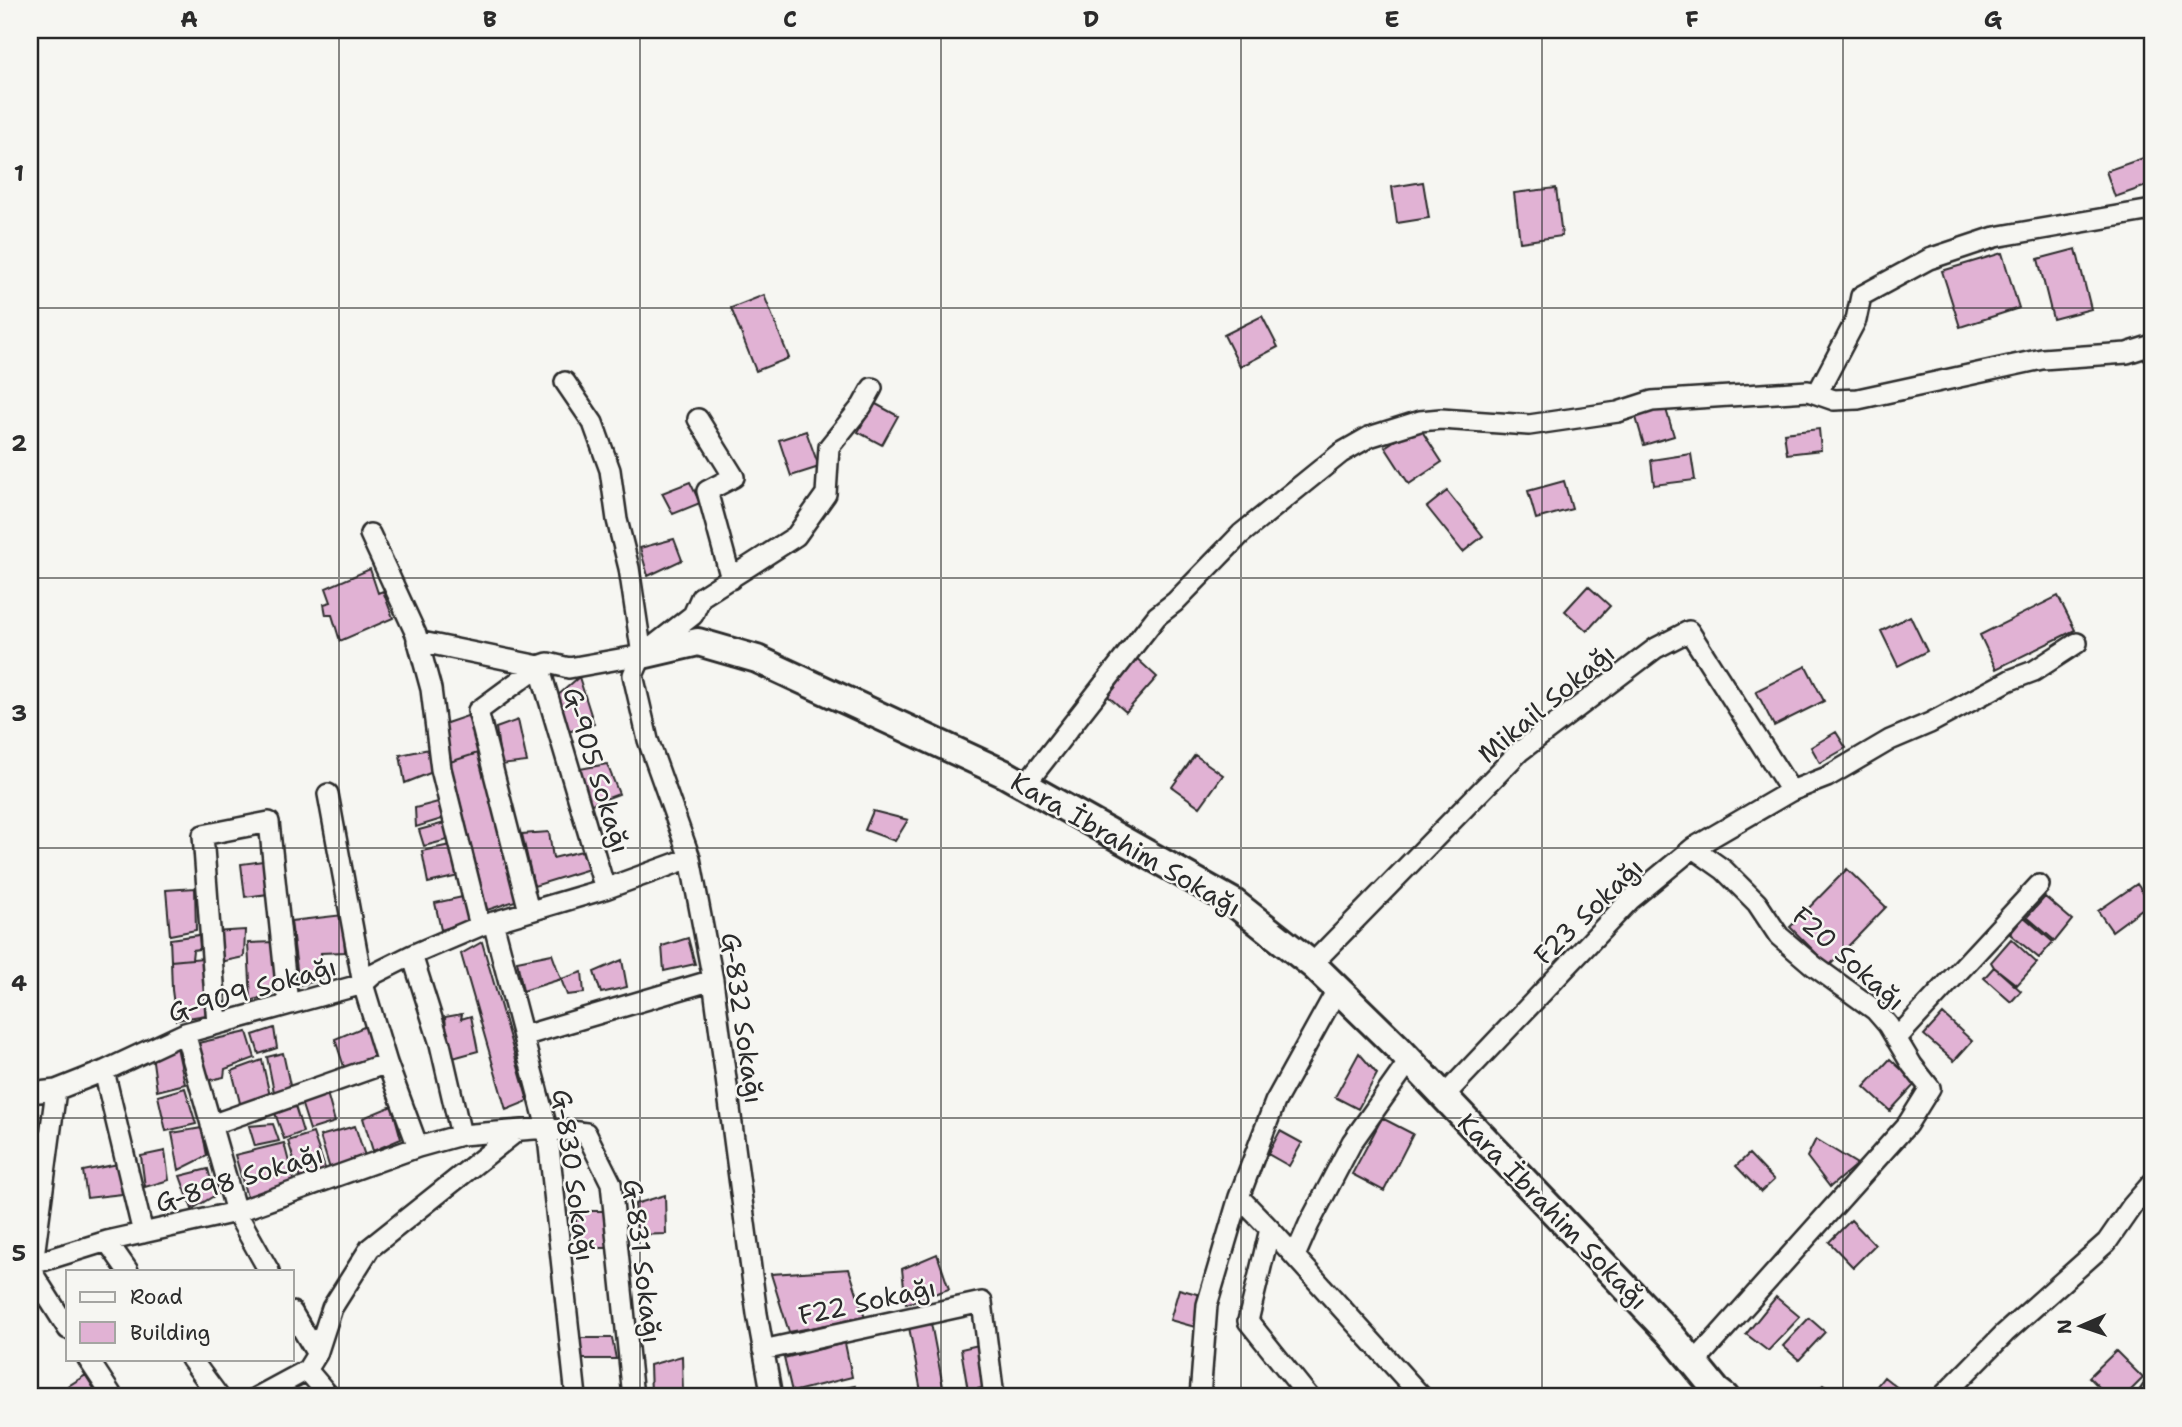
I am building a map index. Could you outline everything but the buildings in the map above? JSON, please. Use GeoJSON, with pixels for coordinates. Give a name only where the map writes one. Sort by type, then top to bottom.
{"type":"FeatureCollection","features":[{"type":"Feature","properties":{"kind":"street"},"geometry":{"type":"LineString","coordinates":[[1817,394],[1856,320],[1861,296],[1929,259],[1994,237],[2152,210]]}},
{"type":"Feature","properties":{"kind":"street"},"geometry":{"type":"LineString","coordinates":[[1025,785],[1157,616],[1175,602],[1241,534],[1341,453],[1369,437],[1420,421],[1441,419],[1529,425],[1618,412],[1652,401],[1808,391],[1834,400],[1857,399],[2042,359],[2127,353],[2152,345]]}},
{"type":"Feature","properties":{"kind":"street"},"geometry":{"type":"LineString","coordinates":[[565,382],[593,423],[610,470],[642,655]]}},
{"type":"Feature","properties":{"kind":"street"},"geometry":{"type":"LineString","coordinates":[[529,911],[478,711],[539,666],[548,663],[569,668],[642,655],[693,615],[701,597],[796,536],[827,494],[829,447],[872,388]]}},
{"type":"Feature","properties":{"kind":"street"},"geometry":{"type":"LineString","coordinates":[[698,419],[734,477],[707,491],[732,579]]}},
{"type":"Feature","properties":{"kind":"street","name":"G-830 Sokağı"},"geometry":{"type":"LineString","coordinates":[[370,534],[417,641],[431,689],[441,769],[486,924],[523,1037],[547,1128],[576,1397]]}},
{"type":"Feature","properties":{"kind":"street","name":"Mikail Sokağı"},"geometry":{"type":"LineString","coordinates":[[1312,964],[1519,752],[1656,648],[1689,631],[1791,791]]}},
{"type":"Feature","properties":{"kind":"street"},"geometry":{"type":"LineString","coordinates":[[417,641],[539,666]]}},
{"type":"Feature","properties":{"kind":"street","name":"Kara İbrahim Sokağı"},"geometry":{"type":"LineString","coordinates":[[642,655],[698,642],[757,659],[1025,785],[1233,902],[1312,964],[1410,1060],[1672,1336],[1725,1397]]}},
{"type":"Feature","properties":{"kind":"street"},"geometry":{"type":"LineString","coordinates":[[1791,791],[1828,777],[1890,740],[1930,723],[2010,680],[2034,671],[2077,643]]}},
{"type":"Feature","properties":{"kind":"street","name":"G-832 Sokağı"},"geometry":{"type":"LineString","coordinates":[[642,655],[633,675],[639,709],[690,858],[713,980],[757,1314],[772,1397]]}},
{"type":"Feature","properties":{"kind":"street","name":"G-905 Sokağı"},"geometry":{"type":"LineString","coordinates":[[539,666],[605,889]]}},
{"type":"Feature","properties":{"kind":"street","name":"F23 Sokağı"},"geometry":{"type":"LineString","coordinates":[[1444,1096],[1630,900],[1693,848],[1791,791]]}},
{"type":"Feature","properties":{"kind":"street"},"geometry":{"type":"LineString","coordinates":[[328,794],[363,984],[387,1063],[418,1147]]}},
{"type":"Feature","properties":{"kind":"street"},"geometry":{"type":"LineString","coordinates":[[217,1024],[203,835],[269,822],[289,1004]]}},
{"type":"Feature","properties":{"kind":"street","name":"F20 Sokağı"},"geometry":{"type":"LineString","coordinates":[[1693,848],[1724,870],[1757,904],[1779,936],[1814,966],[1875,1010],[1930,1088],[1907,1125],[1694,1363]]}},
{"type":"Feature","properties":{"kind":"street","name":"G-909 Sokağı"},"geometry":{"type":"LineString","coordinates":[[30,1093],[56,1090],[185,1033],[363,984],[374,974],[412,955],[486,924],[605,889],[690,858]]}},
{"type":"Feature","properties":{"kind":"street"},"geometry":{"type":"LineString","coordinates":[[1896,1039],[2039,885]]}},
{"type":"Feature","properties":{"kind":"street"},"geometry":{"type":"LineString","coordinates":[[412,955],[440,1044],[461,1135]]}},
{"type":"Feature","properties":{"kind":"street"},"geometry":{"type":"LineString","coordinates":[[523,1037],[713,980]]}},
{"type":"Feature","properties":{"kind":"street"},"geometry":{"type":"LineString","coordinates":[[1200,1397],[1207,1305],[1239,1197],[1275,1102],[1338,988]]}},
{"type":"Feature","properties":{"kind":"street"},"geometry":{"type":"LineString","coordinates":[[185,1033],[236,1212],[268,1270]]}},
{"type":"Feature","properties":{"kind":"street"},"geometry":{"type":"LineString","coordinates":[[1295,1256],[1352,1142],[1410,1060]]}},
{"type":"Feature","properties":{"kind":"street"},"geometry":{"type":"LineString","coordinates":[[211,1125],[387,1063]]}},
{"type":"Feature","properties":{"kind":"street"},"geometry":{"type":"LineString","coordinates":[[104,1071],[143,1233]]}},
{"type":"Feature","properties":{"kind":"street"},"geometry":{"type":"LineString","coordinates":[[56,1090],[33,1273],[66,1325]]}},
{"type":"Feature","properties":{"kind":"street","name":"G-898 Sokağı"},"geometry":{"type":"LineString","coordinates":[[33,1273],[107,1241],[236,1212],[418,1147],[461,1135],[547,1128]]}},
{"type":"Feature","properties":{"kind":"street","name":"G-831 Sokağı"},"geometry":{"type":"LineString","coordinates":[[547,1128],[586,1133],[611,1183],[633,1397]]}},
{"type":"Feature","properties":{"kind":"street"},"geometry":{"type":"LineString","coordinates":[[257,1397],[312,1362],[332,1308],[370,1248],[517,1131]]}},
{"type":"Feature","properties":{"kind":"street"},"geometry":{"type":"LineString","coordinates":[[1942,1397],[2005,1333],[2108,1242],[2132,1206],[2152,1183]]}},
{"type":"Feature","properties":{"kind":"street"},"geometry":{"type":"LineString","coordinates":[[1239,1197],[1422,1397]]}},
{"type":"Feature","properties":{"kind":"street"},"geometry":{"type":"LineString","coordinates":[[1270,1229],[1248,1321],[1309,1397]]}},
{"type":"Feature","properties":{"kind":"street"},"geometry":{"type":"LineString","coordinates":[[107,1241],[127,1270]]}},
{"type":"Feature","properties":{"kind":"street","name":"F22 Sokağı"},"geometry":{"type":"LineString","coordinates":[[763,1350],[982,1302],[991,1396]]}},
{"type":"Feature","properties":{"kind":"street"},"geometry":{"type":"LineString","coordinates":[[294,1317],[330,1397]]}},
{"type":"Feature","properties":{"kind":"street"},"geometry":{"type":"LineString","coordinates":[[89,1360],[113,1397]]}},
{"type":"Feature","properties":{"kind":"street"},"geometry":{"type":"LineString","coordinates":[[192,1360],[219,1397]]}},
{"type":"Feature","properties":{"kind":"street"},"geometry":{"type":"LineString","coordinates":[[2148,1397],[2152,1391]]}}]}
